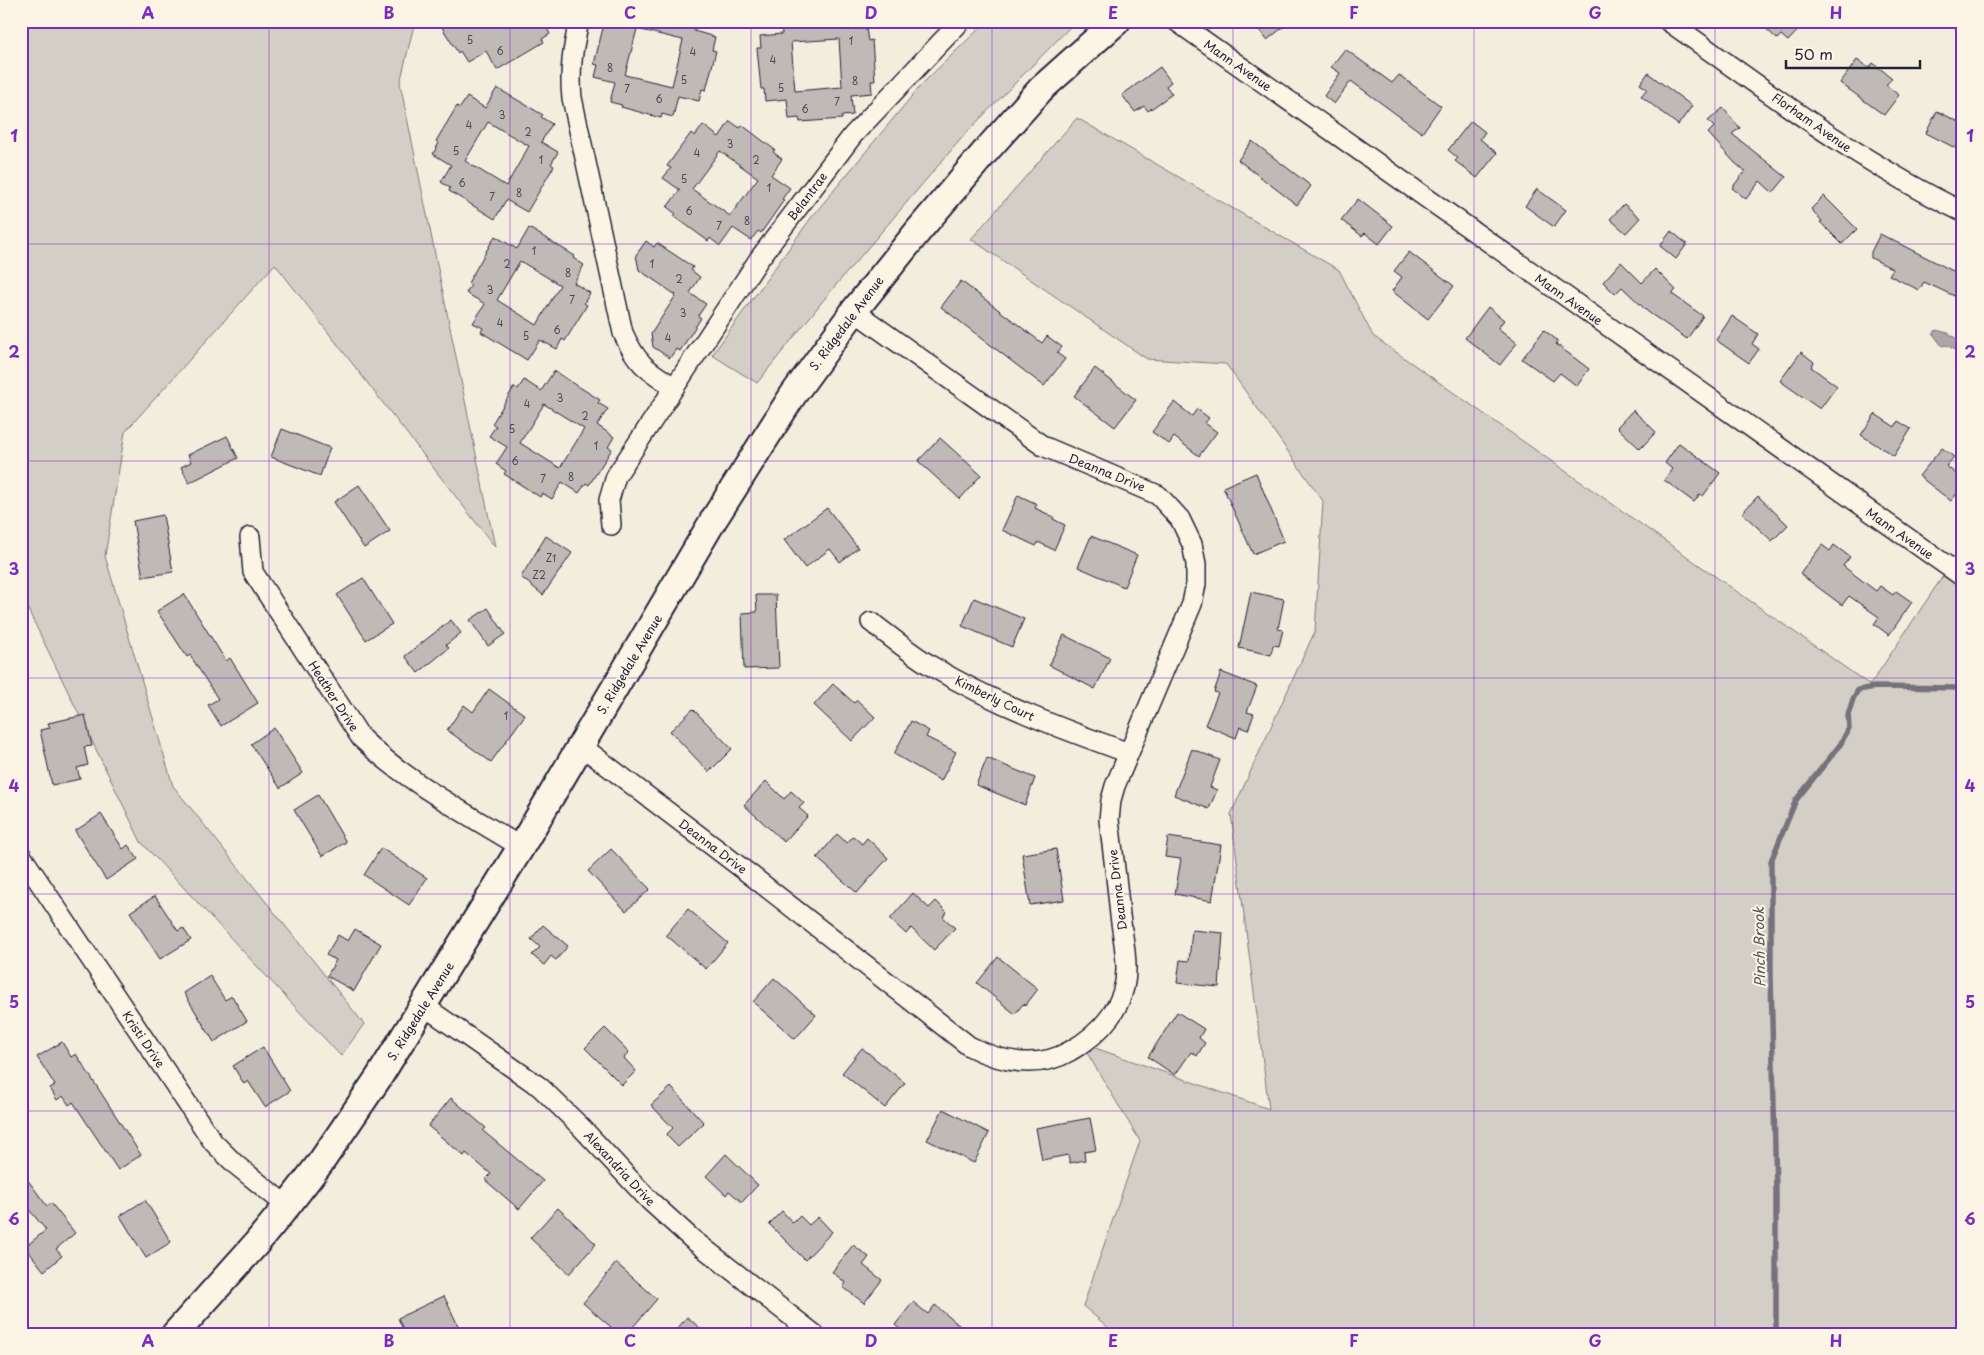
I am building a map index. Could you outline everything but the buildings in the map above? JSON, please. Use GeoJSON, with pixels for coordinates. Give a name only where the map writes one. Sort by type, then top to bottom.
{"type":"FeatureCollection","features":[{"type":"Feature","properties":{"kind":"main road","name":"S. Ridgedale Avenue"},"geometry":{"type":"LineString","coordinates":[[175,1334],[255,1245],[287,1206],[321,1162],[379,1077],[521,847],[719,511],[793,395],[854,310],[985,152],[1041,89],[1117,21]]}},
{"type":"Feature","properties":{"kind":"street"},"geometry":{"type":"LineString","coordinates":[[579,21],[571,54],[570,78],[572,98],[623,333],[632,351],[644,367],[674,388]]}},
{"type":"Feature","properties":{"kind":"street","name":"Belantrae"},"geometry":{"type":"LineString","coordinates":[[612,525],[609,500],[616,476],[758,259],[853,135],[961,21]]}},
{"type":"Feature","properties":{"kind":"street","name":"Mann Avenue"},"geometry":{"type":"LineString","coordinates":[[1176,21],[1963,577]]}},
{"type":"Feature","properties":{"kind":"street","name":"Florham Avenue"},"geometry":{"type":"LineString","coordinates":[[1668,21],[1840,143],[1905,183],[1963,212]]}},
{"type":"Feature","properties":{"kind":"street","name":"Deanna Drive"},"geometry":{"type":"LineString","coordinates":[[580,745],[752,876],[969,1046],[987,1055],[1006,1061],[1027,1062],[1047,1060],[1066,1054],[1087,1042],[1102,1028],[1114,1012],[1121,997],[1126,968],[1109,820],[1111,800],[1115,786],[1192,604],[1196,584],[1196,564],[1192,544],[1180,519],[1167,503],[1151,491],[1043,446],[854,310]]}},
{"type":"Feature","properties":{"kind":"street","name":"Heather Drive"},"geometry":{"type":"LineString","coordinates":[[250,537],[253,572],[361,738],[384,760],[424,788],[521,847]]}},
{"type":"Feature","properties":{"kind":"street","name":"Kimberly Court"},"geometry":{"type":"LineString","coordinates":[[871,622],[932,666],[977,691],[1040,720],[1129,753]]}},
{"type":"Feature","properties":{"kind":"street","name":"Kristi Drive"},"geometry":{"type":"LineString","coordinates":[[21,855],[213,1142],[235,1164],[287,1206]]}},
{"type":"Feature","properties":{"kind":"street","name":"Alexandria Drive"},"geometry":{"type":"LineString","coordinates":[[424,1006],[540,1087],[581,1127],[650,1201],[692,1240],[814,1334]]}},
{"type":"Feature","properties":{"kind":"shaded area"},"geometry":{"type":"Polygon","coordinates":[[[21,21],[415,21],[400,83],[495,547],[275,264],[125,432],[105,556],[173,786],[364,1024],[341,1056],[141,842],[21,595],[21,21]]]}},
{"type":"Feature","properties":{"kind":"shaded area"},"geometry":{"type":"Polygon","coordinates":[[[987,21],[1076,21],[966,133],[830,292],[757,383],[712,355],[811,218],[921,85],[987,21]]]}},
{"type":"Feature","properties":{"kind":"shaded area"},"geometry":{"type":"Polygon","coordinates":[[[1077,118],[1339,270],[1373,336],[1870,685],[1949,567],[1963,596],[1963,1334],[1116,1334],[1083,1306],[1140,1141],[1081,1043],[1269,1109],[1231,814],[1315,631],[1323,501],[1226,364],[1147,359],[971,239],[1077,118]]]}},
{"type":"Feature","properties":{"kind":"shaded area"},"geometry":{"type":"Polygon","coordinates":[[[1936,330],[1948,333],[1957,339],[1962,339],[1960,349],[1957,351],[1946,345],[1942,346],[1933,334],[1936,330]]]}},
{"type":"Feature","properties":{"kind":"waterway","name":"Pinch Brook"},"geometry":{"type":"LineString","coordinates":[[1776,1334],[1776,1192],[1771,977],[1771,861],[1796,800],[1840,745],[1849,728],[1848,715],[1858,690],[1875,687],[1963,688]]}}]}
